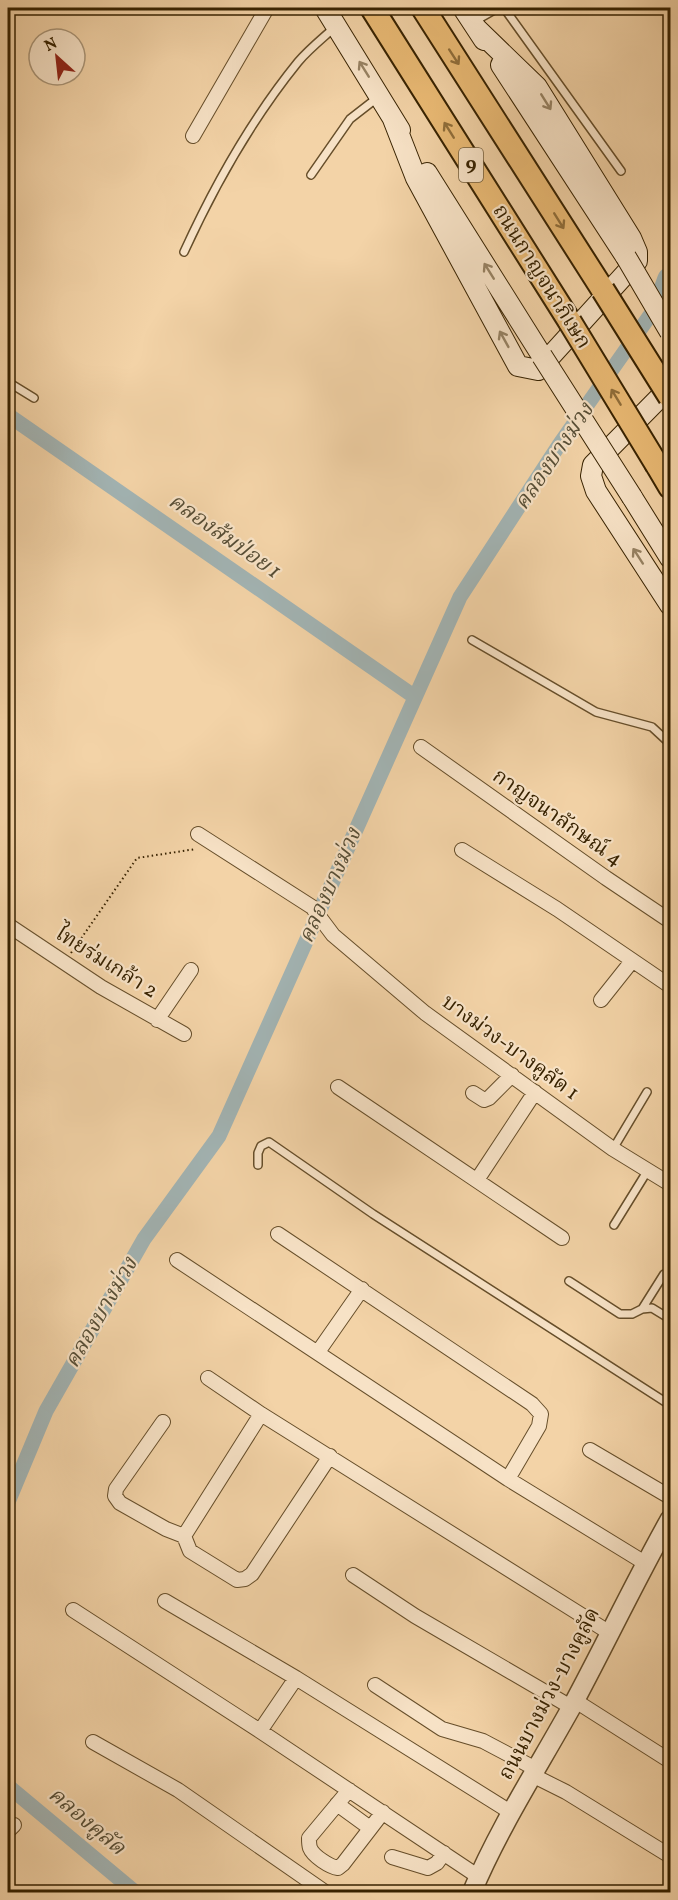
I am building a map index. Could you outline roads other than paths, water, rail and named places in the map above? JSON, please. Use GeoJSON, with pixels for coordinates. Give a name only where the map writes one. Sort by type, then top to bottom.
{"type":"FeatureCollection","features":[{"type":"Feature","properties":{"kind":"highway","name":"ถนนกาญจนาภิเษก"},"geometry":{"type":"LineString","coordinates":[[372,8],[570,322],[670,487]]}},
{"type":"Feature","properties":{"kind":"highway","name":"9"},"geometry":{"type":"LineString","coordinates":[[423,8],[670,397]]}},
{"type":"Feature","properties":{"kind":"main road"},"geometry":{"type":"LineString","coordinates":[[326,8],[393,119],[670,558]]}},
{"type":"Feature","properties":{"kind":"main road"},"geometry":{"type":"LineString","coordinates":[[393,119],[416,178],[518,366],[538,370],[638,261],[637,252],[631,238],[537,87],[470,20]]}},
{"type":"Feature","properties":{"kind":"main road"},"geometry":{"type":"LineString","coordinates":[[470,20],[523,96],[627,257],[670,332]]}},
{"type":"Feature","properties":{"kind":"main road"},"geometry":{"type":"LineString","coordinates":[[670,387],[593,465],[591,476],[596,491],[670,604]]}},
{"type":"Feature","properties":{"kind":"street"},"geometry":{"type":"LineString","coordinates":[[193,136],[267,8]]}},
{"type":"Feature","properties":{"kind":"street","name":"กาญจนาลักษณ์ 4"},"geometry":{"type":"LineString","coordinates":[[421,747],[670,921]]}},
{"type":"Feature","properties":{"kind":"street","name":"บางม่วง-บางคูลัด 1"},"geometry":{"type":"LineString","coordinates":[[198,834],[312,908],[333,935],[425,1012],[613,1149],[670,1184]]}},
{"type":"Feature","properties":{"kind":"street"},"geometry":{"type":"LineString","coordinates":[[462,850],[556,909],[670,986]]}},
{"type":"Feature","properties":{"kind":"street","name":"ไทยร่มเกล้า 2"},"geometry":{"type":"LineString","coordinates":[[8,925],[64,963],[184,1034]]}},
{"type":"Feature","properties":{"kind":"street"},"geometry":{"type":"LineString","coordinates":[[601,1000],[632,961]]}},
{"type":"Feature","properties":{"kind":"street"},"geometry":{"type":"LineString","coordinates":[[157,1020],[191,970]]}},
{"type":"Feature","properties":{"kind":"street"},"geometry":{"type":"LineString","coordinates":[[473,1093],[484,1100],[489,1098],[512,1075]]}},
{"type":"Feature","properties":{"kind":"street"},"geometry":{"type":"LineString","coordinates":[[338,1087],[562,1238]]}},
{"type":"Feature","properties":{"kind":"street"},"geometry":{"type":"LineString","coordinates":[[477,1180],[535,1092]]}},
{"type":"Feature","properties":{"kind":"street"},"geometry":{"type":"LineString","coordinates":[[278,1234],[532,1404],[541,1414],[539,1426],[508,1479]]}},
{"type":"Feature","properties":{"kind":"street"},"geometry":{"type":"LineString","coordinates":[[177,1260],[508,1479],[645,1563]]}},
{"type":"Feature","properties":{"kind":"street"},"geometry":{"type":"LineString","coordinates":[[318,1352],[362,1289]]}},
{"type":"Feature","properties":{"kind":"street"},"geometry":{"type":"LineString","coordinates":[[208,1378],[261,1414],[610,1633]]}},
{"type":"Feature","properties":{"kind":"street"},"geometry":{"type":"LineString","coordinates":[[184,1536],[261,1414]]}},
{"type":"Feature","properties":{"kind":"street"},"geometry":{"type":"LineString","coordinates":[[162,1422],[116,1489],[115,1496],[120,1503],[166,1529],[184,1536],[190,1551],[237,1580],[245,1579],[252,1574],[330,1456]]}},
{"type":"Feature","properties":{"kind":"street"},"geometry":{"type":"LineString","coordinates":[[590,1450],[670,1497]]}},
{"type":"Feature","properties":{"kind":"street","name":"ถนนบางม่วง-บางคูลัด"},"geometry":{"type":"LineString","coordinates":[[476,1885],[670,1519]]}},
{"type":"Feature","properties":{"kind":"street"},"geometry":{"type":"LineString","coordinates":[[353,1575],[409,1612],[670,1761]]}},
{"type":"Feature","properties":{"kind":"street"},"geometry":{"type":"LineString","coordinates":[[165,1601],[296,1678],[512,1814]]}},
{"type":"Feature","properties":{"kind":"street"},"geometry":{"type":"LineString","coordinates":[[73,1610],[444,1853],[476,1885]]}},
{"type":"Feature","properties":{"kind":"street"},"geometry":{"type":"LineString","coordinates":[[261,1731],[296,1678]]}},
{"type":"Feature","properties":{"kind":"street"},"geometry":{"type":"LineString","coordinates":[[375,1685],[442,1729],[483,1741],[670,1856]]}},
{"type":"Feature","properties":{"kind":"street"},"geometry":{"type":"LineString","coordinates":[[93,1742],[178,1790],[325,1893]]}},
{"type":"Feature","properties":{"kind":"street"},"geometry":{"type":"LineString","coordinates":[[349,1790],[309,1838],[309,1847],[312,1852],[333,1868],[338,1868],[343,1864],[382,1812]]}},
{"type":"Feature","properties":{"kind":"street"},"geometry":{"type":"LineString","coordinates":[[337,1804],[370,1828]]}},
{"type":"Feature","properties":{"kind":"street"},"geometry":{"type":"LineString","coordinates":[[392,1857],[428,1868],[438,1863],[444,1853]]}},
{"type":"Feature","properties":{"kind":"lane"},"geometry":{"type":"LineString","coordinates":[[470,20],[498,8]]}},
{"type":"Feature","properties":{"kind":"lane"},"geometry":{"type":"LineString","coordinates":[[504,8],[621,171]]}},
{"type":"Feature","properties":{"kind":"lane"},"geometry":{"type":"LineString","coordinates":[[184,252],[211,194],[246,134],[299,60],[337,25]]}},
{"type":"Feature","properties":{"kind":"lane"},"geometry":{"type":"LineString","coordinates":[[311,175],[350,119],[380,96]]}},
{"type":"Feature","properties":{"kind":"lane"},"geometry":{"type":"LineString","coordinates":[[8,382],[34,398]]}},
{"type":"Feature","properties":{"kind":"lane"},"geometry":{"type":"LineString","coordinates":[[472,640],[596,712],[652,727],[670,741]]}},
{"type":"Feature","properties":{"kind":"lane"},"geometry":{"type":"LineString","coordinates":[[613,1149],[647,1092]]}},
{"type":"Feature","properties":{"kind":"lane"},"geometry":{"type":"LineString","coordinates":[[258,1166],[258,1153],[261,1146],[269,1142],[373,1214],[670,1405]]}},
{"type":"Feature","properties":{"kind":"lane"},"geometry":{"type":"LineString","coordinates":[[614,1225],[648,1170]]}},
{"type":"Feature","properties":{"kind":"lane"},"geometry":{"type":"LineString","coordinates":[[642,1309],[664,1274]]}},
{"type":"Feature","properties":{"kind":"lane"},"geometry":{"type":"LineString","coordinates":[[569,1281],[620,1314],[632,1314],[642,1309],[652,1308],[670,1319]]}},
{"type":"Feature","properties":{"kind":"waterway","name":"คลองบางม่วง"},"geometry":{"type":"LineString","coordinates":[[665,294],[670,280]]}},
{"type":"Feature","properties":{"kind":"waterway","name":"คลองบางม่วง"},"geometry":{"type":"LineString","coordinates":[[8,1502],[46,1411],[144,1239],[219,1136],[460,597],[559,445],[665,294]]}},
{"type":"Feature","properties":{"kind":"waterway","name":"คลองส้มป่อย 1"},"geometry":{"type":"LineString","coordinates":[[8,415],[415,697]]}},
{"type":"Feature","properties":{"kind":"waterway","name":"คลองคูลัด"},"geometry":{"type":"LineString","coordinates":[[8,1786],[135,1892]]}}]}
